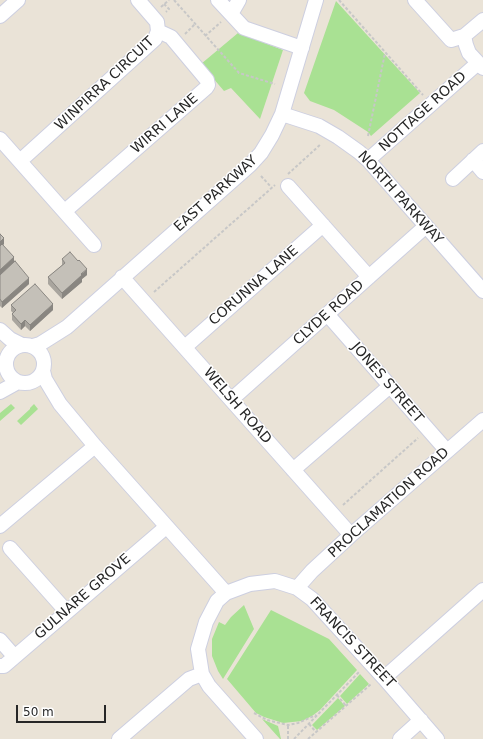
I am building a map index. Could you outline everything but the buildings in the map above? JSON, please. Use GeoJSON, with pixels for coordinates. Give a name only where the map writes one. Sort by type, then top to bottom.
{"type":"FeatureCollection","features":[{"type":"Feature","properties":{"kind":"street"},"geometry":{"type":"LineString","coordinates":[[0,16],[18,0]]}},
{"type":"Feature","properties":{"kind":"street","name":"WINPIRRA CIRCUIT"},"geometry":{"type":"LineString","coordinates":[[20,161],[155,39],[158,27],[154,18],[138,0]]}},
{"type":"Feature","properties":{"kind":"street"},"geometry":{"type":"LineString","coordinates":[[218,0],[244,28],[302,48]]}},
{"type":"Feature","properties":{"kind":"street"},"geometry":{"type":"LineString","coordinates":[[231,14],[239,0]]}},
{"type":"Feature","properties":{"kind":"street","name":"EAST PARKWAY"},"geometry":{"type":"LineString","coordinates":[[27,346],[40,344],[67,327],[250,165],[261,153],[282,114],[316,0]]}},
{"type":"Feature","properties":{"kind":"street"},"geometry":{"type":"LineString","coordinates":[[415,0],[451,40],[464,36],[483,20]]}},
{"type":"Feature","properties":{"kind":"street","name":"WIRRI LANE"},"geometry":{"type":"LineString","coordinates":[[65,211],[206,88],[208,84],[207,80],[171,37],[158,31]]}},
{"type":"Feature","properties":{"kind":"street","name":"NOTTAGE ROAD"},"geometry":{"type":"LineString","coordinates":[[368,160],[481,65],[469,53],[464,36]]}},
{"type":"Feature","properties":{"kind":"street","name":"NORTH PARKWAY"},"geometry":{"type":"LineString","coordinates":[[282,114],[325,130],[338,137],[368,160],[483,291]]}},
{"type":"Feature","properties":{"kind":"street"},"geometry":{"type":"LineString","coordinates":[[0,139],[94,245]]}},
{"type":"Feature","properties":{"kind":"street"},"geometry":{"type":"LineString","coordinates":[[452,179],[478,156],[483,172]]}},
{"type":"Feature","properties":{"kind":"street"},"geometry":{"type":"LineString","coordinates":[[284,181],[369,277]]}},
{"type":"Feature","properties":{"kind":"street","name":"CORUNNA LANE"},"geometry":{"type":"LineString","coordinates":[[184,347],[323,225]]}},
{"type":"Feature","properties":{"kind":"street","name":"CLYDE ROAD"},"geometry":{"type":"LineString","coordinates":[[232,399],[426,226]]}},
{"type":"Feature","properties":{"kind":"street","name":"WELSH ROAD"},"geometry":{"type":"LineString","coordinates":[[122,277],[232,399],[351,535]]}},
{"type":"Feature","properties":{"kind":"street","name":"JONES STREET"},"geometry":{"type":"LineString","coordinates":[[327,314],[447,451]]}},
{"type":"Feature","properties":{"kind":"street","name":"EAST PARKWAY"},"geometry":{"type":"LineString","coordinates":[[44,367],[48,354],[67,327]]}},
{"type":"Feature","properties":{"kind":"street"},"geometry":{"type":"LineString","coordinates":[[0,330],[10,338],[41,353],[45,379],[60,404],[166,527],[226,593]]}},
{"type":"Feature","properties":{"kind":"street"},"geometry":{"type":"LineString","coordinates":[[0,342],[4,367],[9,376],[36,388],[60,404]]}},
{"type":"Feature","properties":{"kind":"street"},"geometry":{"type":"LineString","coordinates":[[4,367],[13,349],[27,346]]}},
{"type":"Feature","properties":{"kind":"street"},"geometry":{"type":"LineString","coordinates":[[0,392],[22,383],[37,380],[44,367]]}},
{"type":"Feature","properties":{"kind":"street"},"geometry":{"type":"LineString","coordinates":[[293,470],[390,386]]}},
{"type":"Feature","properties":{"kind":"street","name":"PROCLAMATION ROAD"},"geometry":{"type":"LineString","coordinates":[[297,588],[312,571],[351,535],[483,420]]}},
{"type":"Feature","properties":{"kind":"street"},"geometry":{"type":"LineString","coordinates":[[0,526],[10,520],[95,446]]}},
{"type":"Feature","properties":{"kind":"street","name":"GULNARE GROVE"},"geometry":{"type":"LineString","coordinates":[[0,666],[4,666],[66,611],[166,527]]}},
{"type":"Feature","properties":{"kind":"street"},"geometry":{"type":"LineString","coordinates":[[10,548],[66,611]]}},
{"type":"Feature","properties":{"kind":"street","name":"FRANCIS STREET"},"geometry":{"type":"LineString","coordinates":[[256,739],[209,686],[202,674],[198,649],[206,622],[217,601],[226,593],[250,584],[275,581],[297,588],[312,599],[437,739]]}},
{"type":"Feature","properties":{"kind":"street"},"geometry":{"type":"LineString","coordinates":[[384,678],[483,590]]}},
{"type":"Feature","properties":{"kind":"street"},"geometry":{"type":"LineString","coordinates":[[0,640],[14,656]]}},
{"type":"Feature","properties":{"kind":"street"},"geometry":{"type":"LineString","coordinates":[[119,739],[189,679],[202,674]]}},
{"type":"Feature","properties":{"kind":"street"},"geometry":{"type":"LineString","coordinates":[[400,739],[421,720]]}},
{"type":"Feature","properties":{"kind":"path"},"geometry":{"type":"LineString","coordinates":[[158,4],[161,7],[169,0]]}},
{"type":"Feature","properties":{"kind":"path"},"geometry":{"type":"LineString","coordinates":[[174,0],[239,73],[275,84]]}},
{"type":"Feature","properties":{"kind":"path"},"geometry":{"type":"LineString","coordinates":[[338,0],[424,96]]}},
{"type":"Feature","properties":{"kind":"path"},"geometry":{"type":"LineString","coordinates":[[205,36],[231,14]]}},
{"type":"Feature","properties":{"kind":"path"},"geometry":{"type":"LineString","coordinates":[[185,34],[196,24]]}},
{"type":"Feature","properties":{"kind":"path"},"geometry":{"type":"LineString","coordinates":[[368,136],[386,53]]}},
{"type":"Feature","properties":{"kind":"path"},"geometry":{"type":"LineString","coordinates":[[154,292],[272,188],[284,181],[321,144]]}},
{"type":"Feature","properties":{"kind":"path"},"geometry":{"type":"LineString","coordinates":[[261,176],[272,188]]}},
{"type":"Feature","properties":{"kind":"path"},"geometry":{"type":"LineString","coordinates":[[343,505],[419,438]]}},
{"type":"Feature","properties":{"kind":"path"},"geometry":{"type":"LineString","coordinates":[[294,739],[360,671]]}},
{"type":"Feature","properties":{"kind":"path"},"geometry":{"type":"LineString","coordinates":[[308,739],[371,684]]}},
{"type":"Feature","properties":{"kind":"path"},"geometry":{"type":"LineString","coordinates":[[337,695],[346,706]]}},
{"type":"Feature","properties":{"kind":"path"},"geometry":{"type":"LineString","coordinates":[[254,713],[274,723],[288,725],[305,721],[320,713]]}},
{"type":"Feature","properties":{"kind":"path"},"geometry":{"type":"LineString","coordinates":[[309,724],[316,732]]}},
{"type":"Feature","properties":{"kind":"path"},"geometry":{"type":"LineString","coordinates":[[288,725],[288,739]]}},
{"type":"Feature","properties":{"kind":"green space"},"geometry":{"type":"Polygon","coordinates":[[[336,1],[420,93],[371,136],[368,132],[334,110],[310,101],[304,93],[336,1]]]}},
{"type":"Feature","properties":{"kind":"green space"},"geometry":{"type":"Polygon","coordinates":[[[238,33],[283,50],[260,119],[231,88],[224,91],[201,64],[238,33]]]}},
{"type":"Feature","properties":{"kind":"green space"},"geometry":{"type":"Polygon","coordinates":[[[11,404],[15,408],[0,421],[0,413],[11,404]]]}},
{"type":"Feature","properties":{"kind":"green space"},"geometry":{"type":"Polygon","coordinates":[[[34,404],[38,409],[21,425],[17,421],[34,404]]]}},
{"type":"Feature","properties":{"kind":"green space"},"geometry":{"type":"Polygon","coordinates":[[[244,605],[254,629],[223,679],[212,656],[212,639],[219,622],[225,625],[244,605]]]}},
{"type":"Feature","properties":{"kind":"green space"},"geometry":{"type":"Polygon","coordinates":[[[271,610],[329,639],[357,670],[320,710],[302,721],[283,723],[256,713],[227,679],[271,610]]]}},
{"type":"Feature","properties":{"kind":"green space"},"geometry":{"type":"Polygon","coordinates":[[[360,674],[369,684],[347,704],[340,696],[360,674]]]}},
{"type":"Feature","properties":{"kind":"green space"},"geometry":{"type":"Polygon","coordinates":[[[338,698],[345,706],[317,730],[312,725],[338,698]]]}},
{"type":"Feature","properties":{"kind":"green space"},"geometry":{"type":"Polygon","coordinates":[[[262,719],[278,726],[281,739],[280,739],[262,719]]]}}]}
